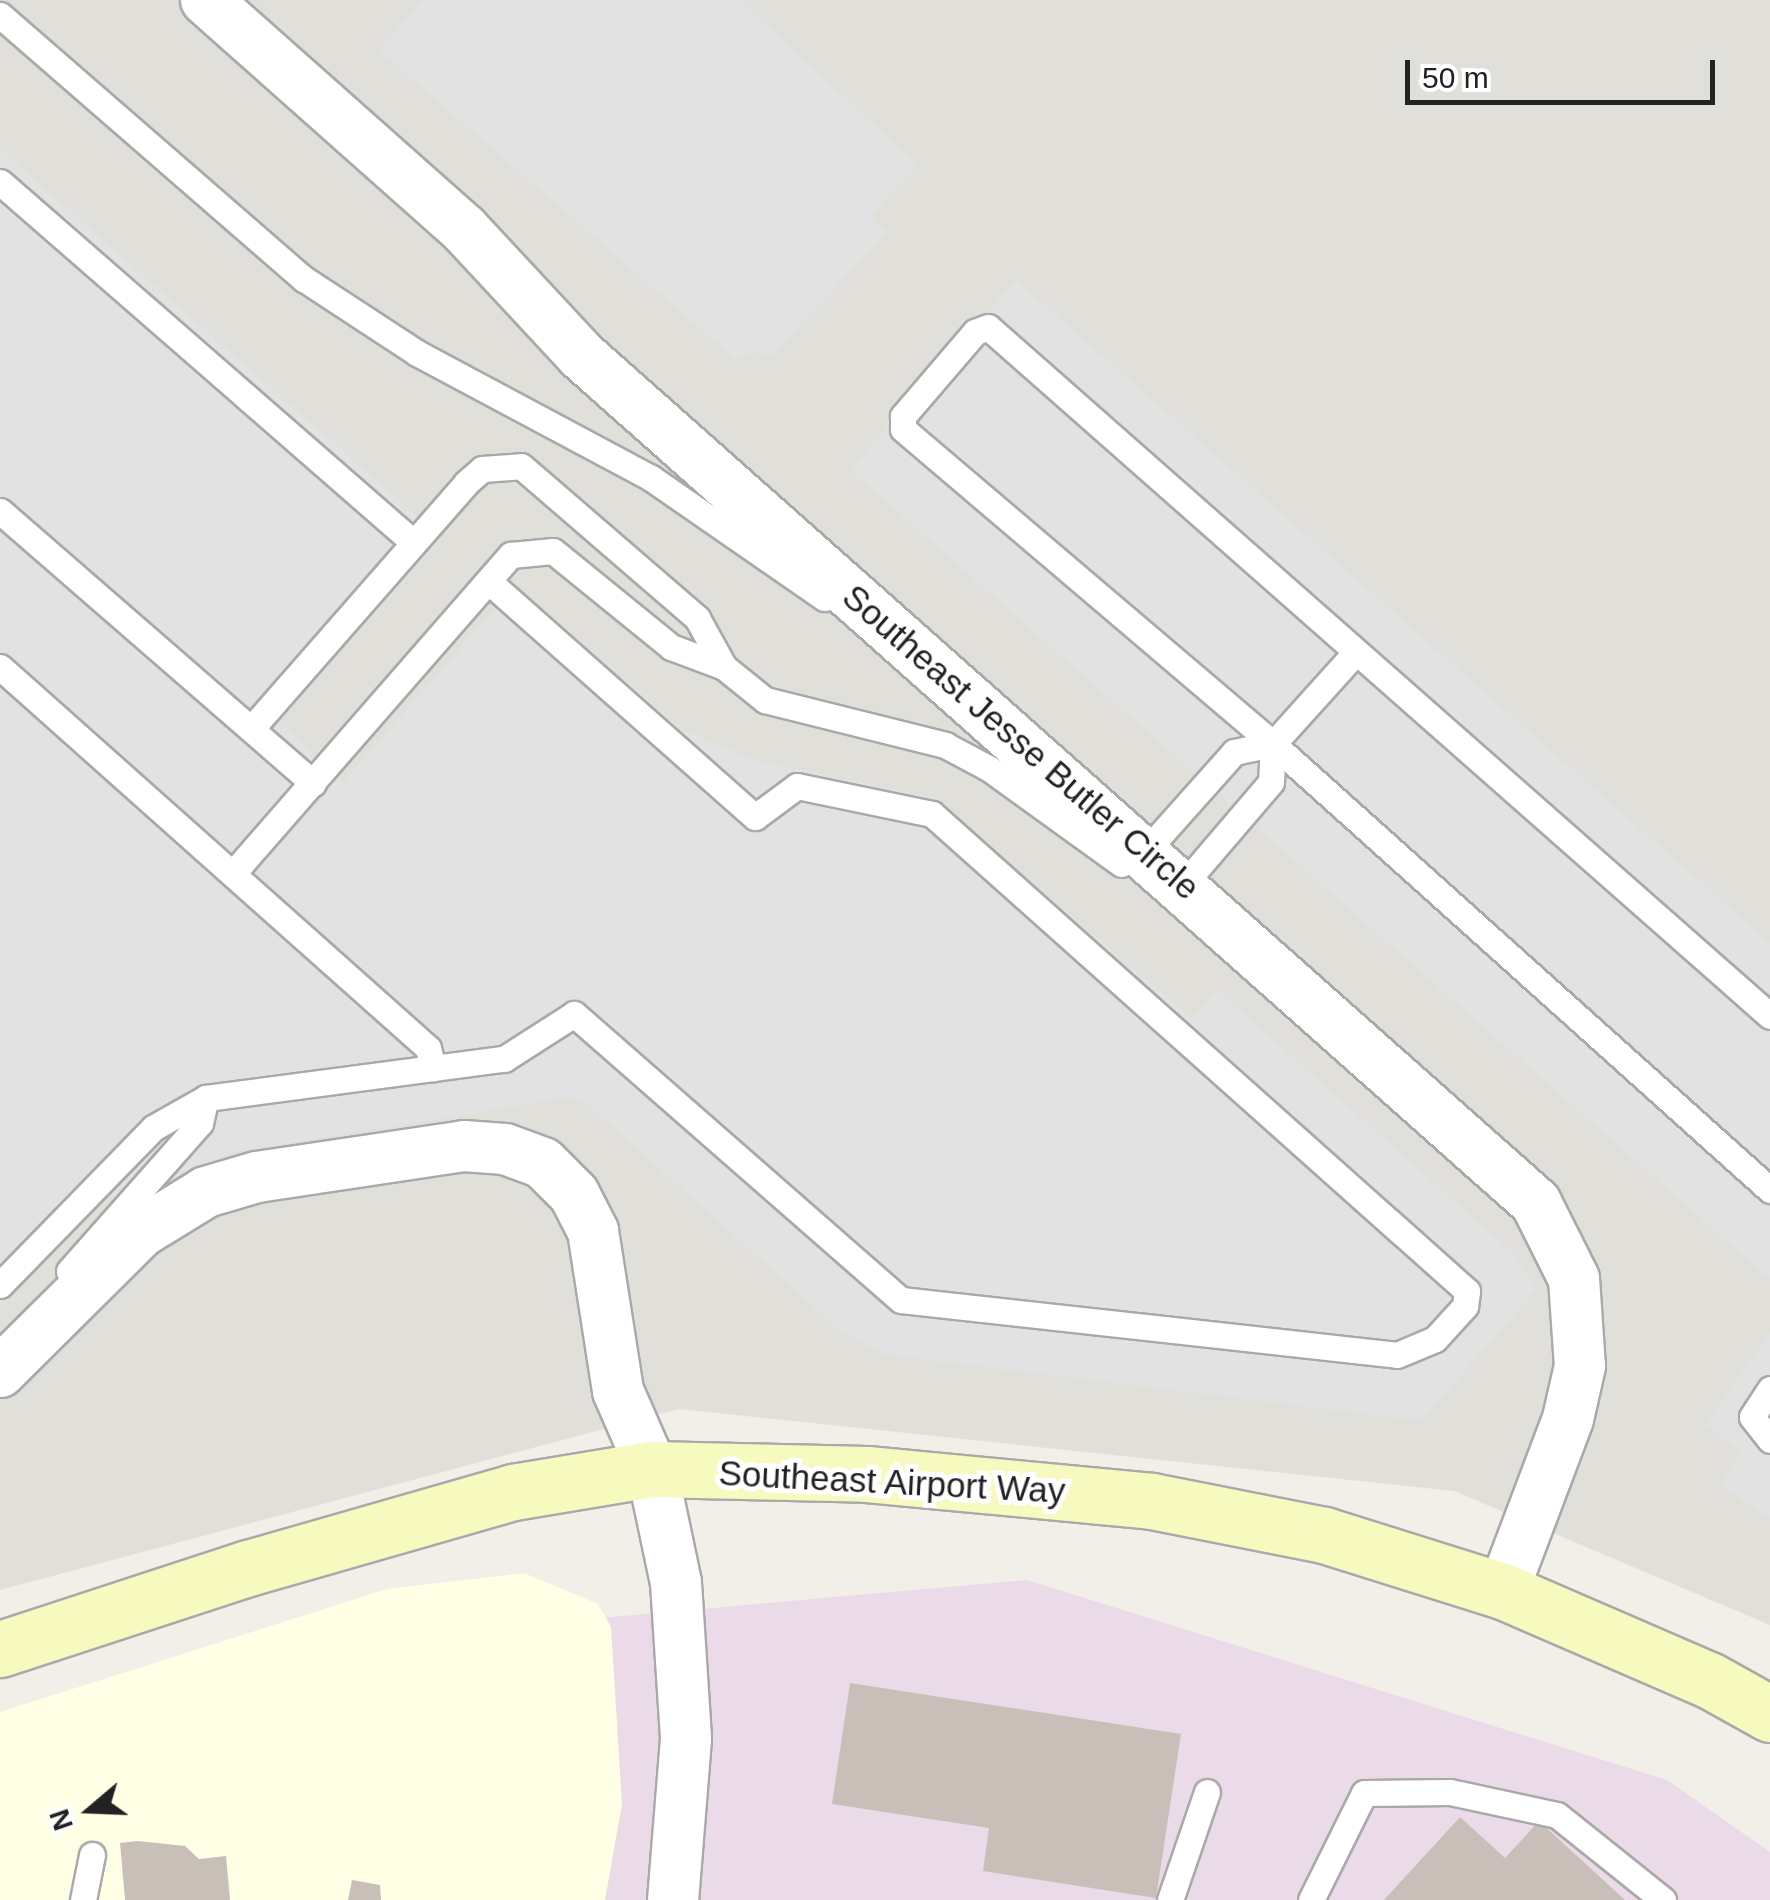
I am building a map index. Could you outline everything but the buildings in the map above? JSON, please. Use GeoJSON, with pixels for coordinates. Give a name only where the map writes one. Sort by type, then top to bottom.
{"type":"FeatureCollection","features":[{"type":"Feature","properties":{"kind":"main road","name":"Southeast Airport Way"},"geometry":{"type":"LineString","coordinates":[[0,1649],[248,1568],[494,1498],[652,1469],[866,1474],[1152,1501],[1324,1535],[1503,1591],[1709,1680],[1770,1714]]}},
{"type":"Feature","properties":{"kind":"street","name":"Southeast Jesse Butler Circle"},"geometry":{"type":"LineString","coordinates":[[206,0],[464,230],[581,354],[1517,1181],[1564,1251],[1582,1338],[1576,1393],[1503,1591]]}},
{"type":"Feature","properties":{"kind":"street"},"geometry":{"type":"LineString","coordinates":[[0,1372],[141,1232],[206,1192],[257,1177],[441,1148],[505,1149],[543,1163],[585,1212],[599,1251],[618,1392],[652,1469],[676,1583],[686,1739],[680,1872],[673,1900]]}},
{"type":"Feature","properties":{"kind":"lane"},"geometry":{"type":"LineString","coordinates":[[0,15],[304,279],[417,353],[651,478],[833,604],[856,598]]}},
{"type":"Feature","properties":{"kind":"lane"},"geometry":{"type":"LineString","coordinates":[[0,182],[413,542]]}},
{"type":"Feature","properties":{"kind":"lane"},"geometry":{"type":"LineString","coordinates":[[1770,1016],[1354,654],[988,327],[975,332],[903,416],[904,429],[1273,744],[1770,1190]]}},
{"type":"Feature","properties":{"kind":"lane"},"geometry":{"type":"LineString","coordinates":[[251,729],[413,542],[482,469],[521,466],[697,618],[724,668]]}},
{"type":"Feature","properties":{"kind":"lane"},"geometry":{"type":"LineString","coordinates":[[0,511],[313,783]]}},
{"type":"Feature","properties":{"kind":"lane"},"geometry":{"type":"LineString","coordinates":[[234,872],[511,555],[553,551],[671,647],[724,668],[766,700],[796,711],[945,745],[990,769],[1129,870],[1164,869],[1271,782],[1273,744]]}},
{"type":"Feature","properties":{"kind":"lane"},"geometry":{"type":"LineString","coordinates":[[0,1285],[153,1128],[206,1098],[504,1059],[574,1014],[901,1300],[1397,1355],[1436,1340],[1465,1306],[1468,1291],[932,814],[797,786],[755,817],[488,580]]}},
{"type":"Feature","properties":{"kind":"lane"},"geometry":{"type":"LineString","coordinates":[[1164,869],[1234,752],[1273,744],[1354,654]]}},
{"type":"Feature","properties":{"kind":"lane"},"geometry":{"type":"LineString","coordinates":[[0,667],[428,1048],[433,1068]]}},
{"type":"Feature","properties":{"kind":"lane"},"geometry":{"type":"LineString","coordinates":[[0,1350],[200,1123],[206,1098]]}},
{"type":"Feature","properties":{"kind":"lane"},"geometry":{"type":"LineString","coordinates":[[1770,1389],[1752,1417],[1770,1440]]}},
{"type":"Feature","properties":{"kind":"lane"},"geometry":{"type":"LineString","coordinates":[[1170,1900],[1207,1792]]}},
{"type":"Feature","properties":{"kind":"lane"},"geometry":{"type":"LineString","coordinates":[[1311,1900],[1364,1793],[1450,1792],[1557,1815],[1663,1900]]}},
{"type":"Feature","properties":{"kind":"lane"},"geometry":{"type":"LineString","coordinates":[[83,1900],[92,1855]]}},
{"type":"Feature","properties":{"kind":"shaded area"},"geometry":{"type":"Polygon","coordinates":[[[0,0],[1770,0],[1770,1625],[1454,1491],[679,1409],[0,1590],[0,0]]]}},
{"type":"Feature","properties":{"kind":"shaded area"},"geometry":{"type":"Polygon","coordinates":[[[423,0],[739,0],[918,165],[870,217],[887,233],[771,356],[753,352],[736,360],[379,50],[423,0]]]}},
{"type":"Feature","properties":{"kind":"shaded area"},"geometry":{"type":"Polygon","coordinates":[[[0,149],[442,538],[279,722],[344,781],[516,585],[683,730],[755,760],[933,798],[1192,1018],[1217,990],[1513,1253],[1537,1289],[1421,1421],[886,1355],[842,1332],[587,1104],[569,1098],[238,1151],[89,1205],[0,1306],[0,149]]]}},
{"type":"Feature","properties":{"kind":"shaded area"},"geometry":{"type":"Polygon","coordinates":[[[1016,280],[1770,943],[1770,1279],[850,470],[1016,280]]]}},
{"type":"Feature","properties":{"kind":"shaded area"},"geometry":{"type":"Polygon","coordinates":[[[1770,1332],[1770,1519],[1719,1483],[1741,1453],[1705,1424],[1770,1332]]]}},
{"type":"Feature","properties":{"kind":"shaded area"},"geometry":{"type":"Polygon","coordinates":[[[524,1573],[598,1604],[611,1627],[622,1804],[605,1900],[0,1900],[0,1712],[387,1589],[524,1573]]]}},
{"type":"Feature","properties":{"kind":"shaded area"},"geometry":{"type":"Polygon","coordinates":[[[1027,1580],[1667,1780],[1770,1852],[1770,1900],[0,1900],[0,1809],[566,1621],[1027,1580]]]}}]}
